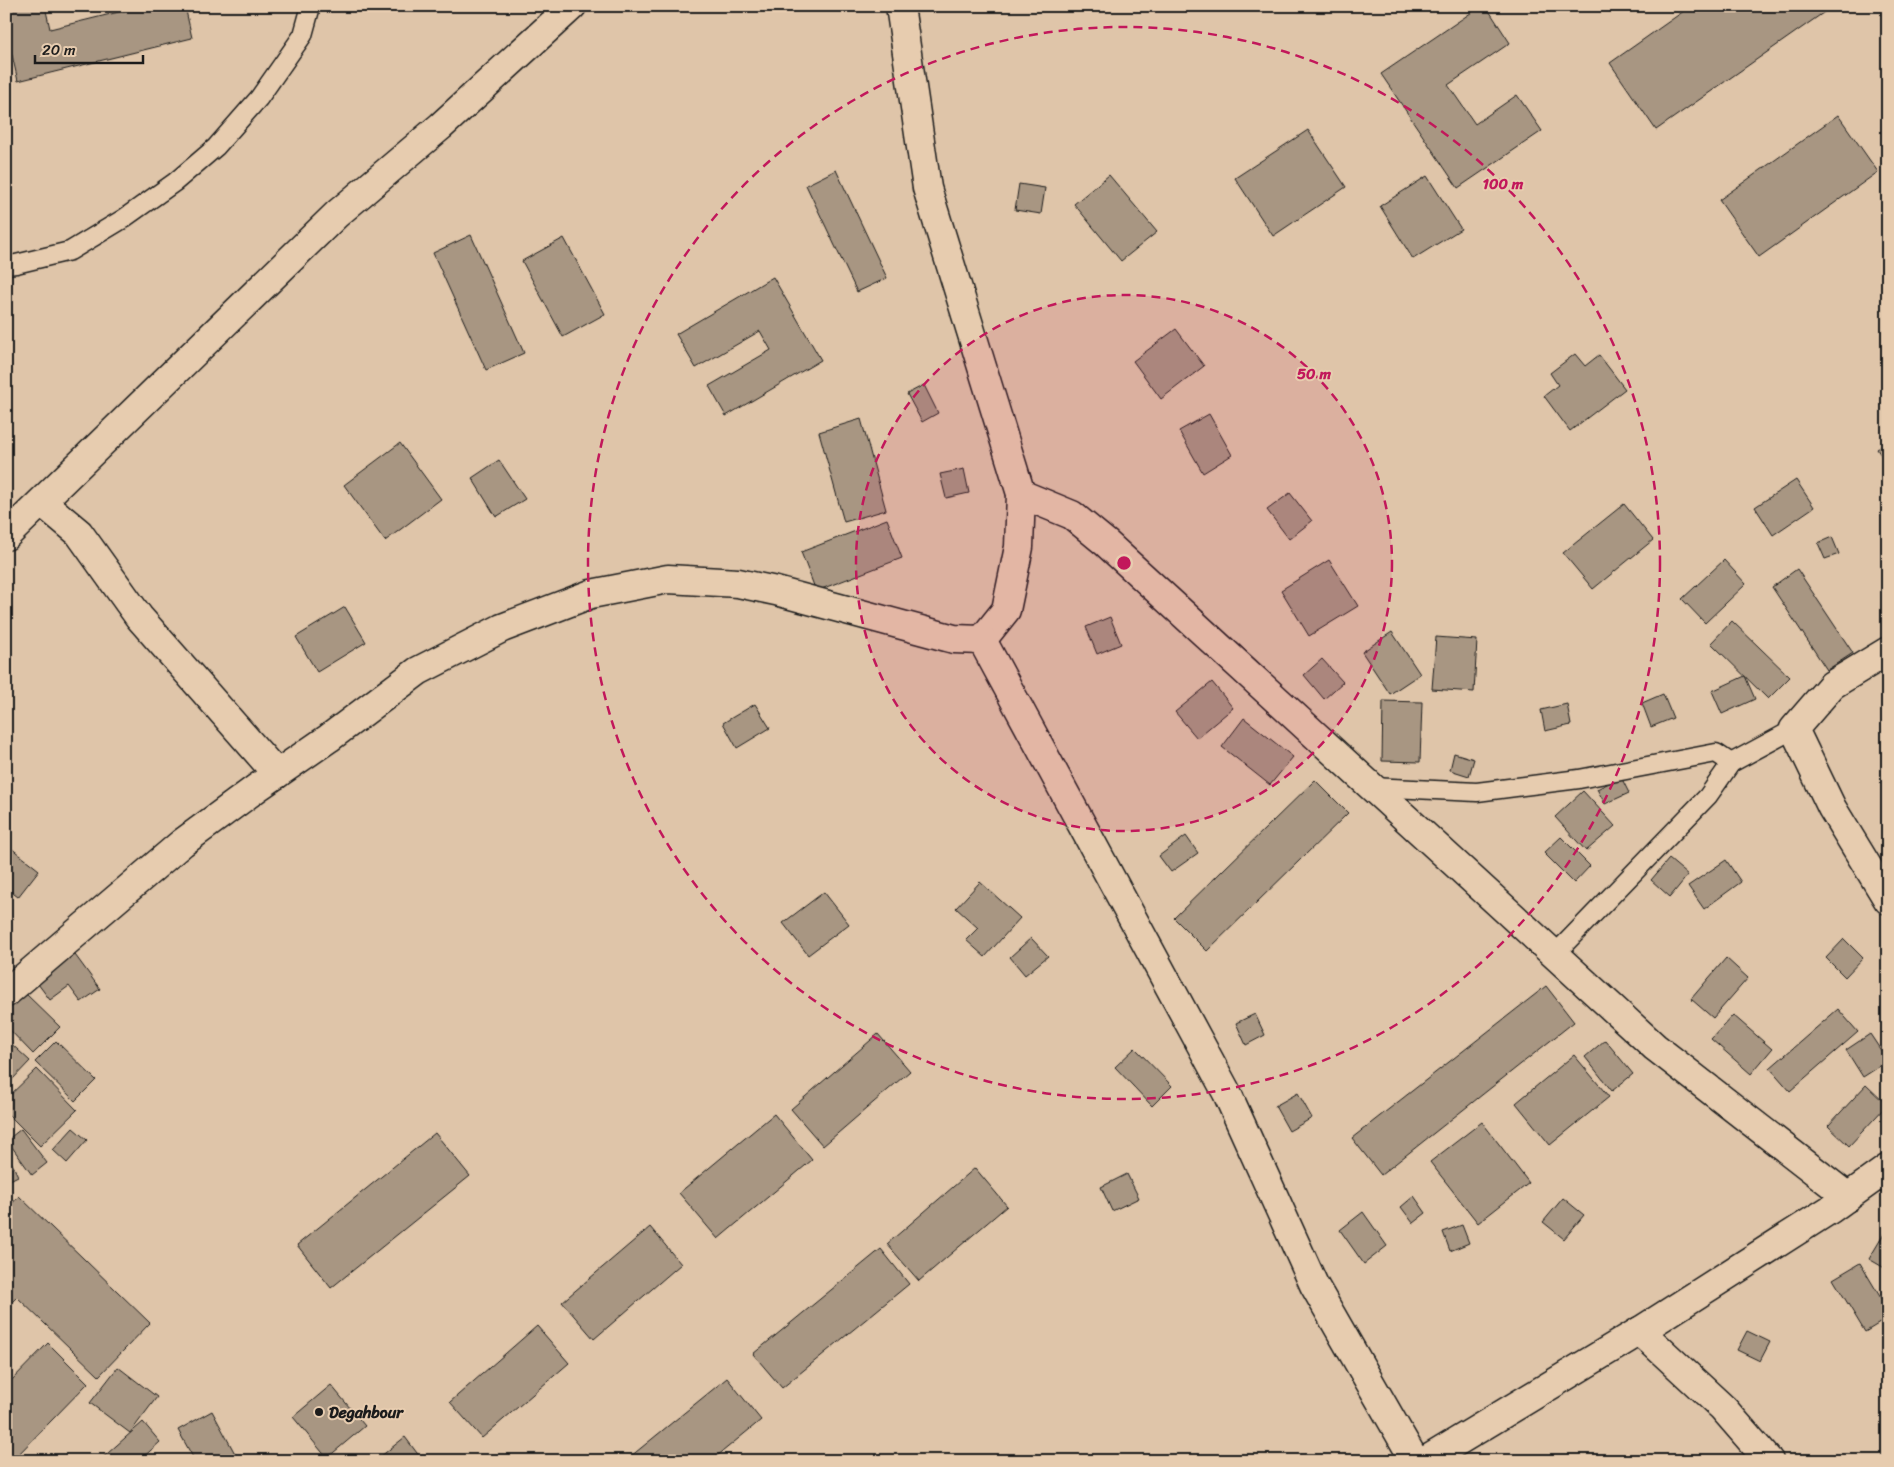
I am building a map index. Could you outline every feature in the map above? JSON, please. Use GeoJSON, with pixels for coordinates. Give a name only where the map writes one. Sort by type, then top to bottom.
{"type":"FeatureCollection","features":[{"type":"Feature","properties":{"kind":"street"},"geometry":{"type":"LineString","coordinates":[[6,536],[337,214],[441,126],[572,6]]}},
{"type":"Feature","properties":{"kind":"street"},"geometry":{"type":"LineString","coordinates":[[900,6],[927,188],[1022,494],[1019,547],[1006,610],[982,640]]}},
{"type":"Feature","properties":{"kind":"street"},"geometry":{"type":"LineString","coordinates":[[1022,494],[1072,515],[1106,543],[1655,1048],[1848,1198]]}},
{"type":"Feature","properties":{"kind":"street"},"geometry":{"type":"LineString","coordinates":[[42,502],[79,533],[139,617],[277,774]]}},
{"type":"Feature","properties":{"kind":"street"},"geometry":{"type":"LineString","coordinates":[[6,993],[182,843],[330,738],[418,670],[502,628],[591,594],[668,579],[738,583],[776,591],[954,639],[982,640]]}},
{"type":"Feature","properties":{"kind":"street"},"geometry":{"type":"LineString","coordinates":[[982,640],[1227,1093],[1314,1285],[1415,1461]]}},
{"type":"Feature","properties":{"kind":"street"},"geometry":{"type":"LineString","coordinates":[[1888,651],[1832,685],[1794,729],[1832,808],[1888,900]]}},
{"type":"Feature","properties":{"kind":"street"},"geometry":{"type":"LineString","coordinates":[[1425,1461],[1640,1331],[1848,1198],[1888,1168]]}},
{"type":"Feature","properties":{"kind":"street"},"geometry":{"type":"LineString","coordinates":[[1640,1331],[1723,1408],[1769,1461]]}},
{"type":"Feature","properties":{"kind":"lane"},"geometry":{"type":"LineString","coordinates":[[6,265],[70,251],[123,219],[175,182],[216,147],[259,98],[303,35],[311,6]]}},
{"type":"Feature","properties":{"kind":"lane"},"geometry":{"type":"LineString","coordinates":[[1554,955],[1708,796],[1731,763],[1794,729]]}},
{"type":"Feature","properties":{"kind":"lane"},"geometry":{"type":"LineString","coordinates":[[1371,787],[1477,792],[1579,779],[1716,753],[1731,763]]}},
{"type":"Feature","properties":{"kind":"building"},"geometry":{"type":"Polygon","coordinates":[[[6,6],[45,6],[50,29],[143,6],[185,6],[192,38],[18,81],[6,29],[6,6]]]}},
{"type":"Feature","properties":{"kind":"building"},"geometry":{"type":"Polygon","coordinates":[[[1481,6],[1486,6],[1510,43],[1448,85],[1475,124],[1517,95],[1542,131],[1458,188],[1381,74],[1481,6]]]}},
{"type":"Feature","properties":{"kind":"building"},"geometry":{"type":"Polygon","coordinates":[[[1691,6],[1833,6],[1656,130],[1610,63],[1691,6]]]}},
{"type":"Feature","properties":{"kind":"building"},"geometry":{"type":"Polygon","coordinates":[[[1838,115],[1878,172],[1759,257],[1719,200],[1838,115]]]}},
{"type":"Feature","properties":{"kind":"building"},"geometry":{"type":"Polygon","coordinates":[[[1308,130],[1346,187],[1273,236],[1235,178],[1308,130]]]}},
{"type":"Feature","properties":{"kind":"building"},"geometry":{"type":"Polygon","coordinates":[[[836,170],[887,278],[857,292],[806,185],[836,170]]]}},
{"type":"Feature","properties":{"kind":"building"},"geometry":{"type":"Polygon","coordinates":[[[1109,175],[1157,232],[1121,261],[1074,204],[1109,175]]]}},
{"type":"Feature","properties":{"kind":"building"},"geometry":{"type":"Polygon","coordinates":[[[1427,176],[1461,229],[1413,259],[1380,206],[1427,176]]]}},
{"type":"Feature","properties":{"kind":"building"},"geometry":{"type":"Polygon","coordinates":[[[1019,184],[1045,188],[1041,214],[1015,210],[1019,184]]]}},
{"type":"Feature","properties":{"kind":"building"},"geometry":{"type":"Polygon","coordinates":[[[471,235],[524,353],[486,370],[433,253],[471,235]]]}},
{"type":"Feature","properties":{"kind":"building"},"geometry":{"type":"Polygon","coordinates":[[[564,238],[605,314],[563,337],[522,261],[564,238]]]}},
{"type":"Feature","properties":{"kind":"building"},"geometry":{"type":"Polygon","coordinates":[[[773,277],[821,360],[726,416],[709,386],[771,350],[760,331],[696,368],[676,334],[773,277]]]}},
{"type":"Feature","properties":{"kind":"building"},"geometry":{"type":"Polygon","coordinates":[[[1176,329],[1204,366],[1161,399],[1133,361],[1176,329]]]}},
{"type":"Feature","properties":{"kind":"building"},"geometry":{"type":"Polygon","coordinates":[[[1575,354],[1585,366],[1599,355],[1625,389],[1570,431],[1544,396],[1558,385],[1550,373],[1575,354]]]}},
{"type":"Feature","properties":{"kind":"building"},"geometry":{"type":"Polygon","coordinates":[[[924,385],[938,413],[922,422],[907,394],[924,385]]]}},
{"type":"Feature","properties":{"kind":"building"},"geometry":{"type":"Polygon","coordinates":[[[1209,414],[1232,455],[1203,473],[1179,431],[1209,414]]]}},
{"type":"Feature","properties":{"kind":"building"},"geometry":{"type":"Polygon","coordinates":[[[861,419],[886,510],[844,522],[819,432],[861,419]]]}},
{"type":"Feature","properties":{"kind":"building"},"geometry":{"type":"Polygon","coordinates":[[[1888,442],[1888,466],[1877,449],[1888,442]]]}},
{"type":"Feature","properties":{"kind":"building"},"geometry":{"type":"Polygon","coordinates":[[[400,443],[441,499],[385,541],[344,485],[400,443]]]}},
{"type":"Feature","properties":{"kind":"building"},"geometry":{"type":"Polygon","coordinates":[[[499,460],[525,499],[496,517],[472,478],[499,460]]]}},
{"type":"Feature","properties":{"kind":"building"},"geometry":{"type":"Polygon","coordinates":[[[964,469],[969,493],[946,498],[940,474],[964,469]]]}},
{"type":"Feature","properties":{"kind":"building"},"geometry":{"type":"Polygon","coordinates":[[[1796,480],[1814,507],[1773,535],[1755,507],[1796,480]]]}},
{"type":"Feature","properties":{"kind":"building"},"geometry":{"type":"Polygon","coordinates":[[[1290,493],[1312,521],[1289,539],[1267,510],[1290,493]]]}},
{"type":"Feature","properties":{"kind":"building"},"geometry":{"type":"Polygon","coordinates":[[[1624,504],[1653,540],[1593,589],[1563,553],[1624,504]]]}},
{"type":"Feature","properties":{"kind":"building"},"geometry":{"type":"Polygon","coordinates":[[[887,519],[902,558],[816,591],[801,552],[887,519]]]}},
{"type":"Feature","properties":{"kind":"building"},"geometry":{"type":"Polygon","coordinates":[[[1832,537],[1839,554],[1825,559],[1818,543],[1832,537]]]}},
{"type":"Feature","properties":{"kind":"building"},"geometry":{"type":"Polygon","coordinates":[[[1329,560],[1358,606],[1309,636],[1281,590],[1329,560]]]}},
{"type":"Feature","properties":{"kind":"building"},"geometry":{"type":"Polygon","coordinates":[[[1724,560],[1746,584],[1705,623],[1682,599],[1724,560]]]}},
{"type":"Feature","properties":{"kind":"building"},"geometry":{"type":"Polygon","coordinates":[[[1797,569],[1853,653],[1827,670],[1772,587],[1797,569]]]}},
{"type":"Feature","properties":{"kind":"building"},"geometry":{"type":"Polygon","coordinates":[[[345,607],[366,642],[317,672],[296,637],[345,607]]]}},
{"type":"Feature","properties":{"kind":"building"},"geometry":{"type":"Polygon","coordinates":[[[1110,617],[1121,644],[1097,654],[1086,627],[1110,617]]]}},
{"type":"Feature","properties":{"kind":"building"},"geometry":{"type":"Polygon","coordinates":[[[1732,621],[1790,677],[1768,699],[1711,643],[1732,621]]]}},
{"type":"Feature","properties":{"kind":"building"},"geometry":{"type":"Polygon","coordinates":[[[1392,632],[1420,674],[1390,694],[1362,652],[1392,632]]]}},
{"type":"Feature","properties":{"kind":"building"},"geometry":{"type":"Polygon","coordinates":[[[1436,637],[1477,640],[1474,692],[1432,689],[1436,637]]]}},
{"type":"Feature","properties":{"kind":"building"},"geometry":{"type":"Polygon","coordinates":[[[1322,659],[1343,682],[1324,699],[1304,675],[1322,659]]]}},
{"type":"Feature","properties":{"kind":"building"},"geometry":{"type":"Polygon","coordinates":[[[1745,676],[1755,699],[1722,714],[1712,691],[1745,676]]]}},
{"type":"Feature","properties":{"kind":"building"},"geometry":{"type":"Polygon","coordinates":[[[1212,682],[1233,708],[1197,738],[1175,712],[1212,682]]]}},
{"type":"Feature","properties":{"kind":"building"},"geometry":{"type":"Polygon","coordinates":[[[1663,694],[1673,718],[1651,727],[1642,703],[1663,694]]]}},
{"type":"Feature","properties":{"kind":"building"},"geometry":{"type":"Polygon","coordinates":[[[1383,701],[1422,702],[1420,762],[1382,761],[1383,701]]]}},
{"type":"Feature","properties":{"kind":"building"},"geometry":{"type":"Polygon","coordinates":[[[755,704],[770,728],[737,748],[723,723],[755,704]]]}},
{"type":"Feature","properties":{"kind":"building"},"geometry":{"type":"Polygon","coordinates":[[[1567,704],[1571,725],[1545,731],[1541,710],[1567,704]]]}},
{"type":"Feature","properties":{"kind":"building"},"geometry":{"type":"Polygon","coordinates":[[[1244,718],[1293,757],[1270,785],[1222,747],[1244,718]]]}},
{"type":"Feature","properties":{"kind":"building"},"geometry":{"type":"Polygon","coordinates":[[[1454,753],[1474,759],[1469,776],[1450,770],[1454,753]]]}},
{"type":"Feature","properties":{"kind":"building"},"geometry":{"type":"Polygon","coordinates":[[[1621,777],[1629,793],[1605,804],[1597,789],[1621,777]]]}},
{"type":"Feature","properties":{"kind":"building"},"geometry":{"type":"Polygon","coordinates":[[[1315,780],[1348,813],[1207,951],[1174,918],[1315,780]]]}},
{"type":"Feature","properties":{"kind":"building"},"geometry":{"type":"Polygon","coordinates":[[[1583,791],[1615,826],[1586,851],[1555,817],[1583,791]]]}},
{"type":"Feature","properties":{"kind":"building"},"geometry":{"type":"Polygon","coordinates":[[[1186,836],[1198,853],[1171,872],[1159,856],[1186,836]]]}},
{"type":"Feature","properties":{"kind":"building"},"geometry":{"type":"Polygon","coordinates":[[[1561,837],[1590,866],[1574,883],[1544,853],[1561,837]]]}},
{"type":"Feature","properties":{"kind":"building"},"geometry":{"type":"Polygon","coordinates":[[[6,844],[39,870],[18,897],[6,888],[6,844]]]}},
{"type":"Feature","properties":{"kind":"building"},"geometry":{"type":"Polygon","coordinates":[[[1669,859],[1688,875],[1670,897],[1651,880],[1669,859]]]}},
{"type":"Feature","properties":{"kind":"building"},"geometry":{"type":"Polygon","coordinates":[[[1726,860],[1741,882],[1704,909],[1688,886],[1726,860]]]}},
{"type":"Feature","properties":{"kind":"building"},"geometry":{"type":"Polygon","coordinates":[[[980,882],[1020,918],[985,957],[966,940],[978,928],[956,908],[980,882]]]}},
{"type":"Feature","properties":{"kind":"building"},"geometry":{"type":"Polygon","coordinates":[[[824,892],[849,924],[808,955],[783,923],[824,892]]]}},
{"type":"Feature","properties":{"kind":"building"},"geometry":{"type":"Polygon","coordinates":[[[1031,938],[1048,956],[1025,975],[1010,957],[1031,938]]]}},
{"type":"Feature","properties":{"kind":"building"},"geometry":{"type":"Polygon","coordinates":[[[1844,939],[1863,958],[1845,977],[1826,958],[1844,939]]]}},
{"type":"Feature","properties":{"kind":"building"},"geometry":{"type":"Polygon","coordinates":[[[70,948],[100,989],[81,1002],[69,986],[50,1000],[32,976],[70,948]]]}},
{"type":"Feature","properties":{"kind":"building"},"geometry":{"type":"Polygon","coordinates":[[[1726,958],[1748,978],[1713,1018],[1691,999],[1726,958]]]}},
{"type":"Feature","properties":{"kind":"building"},"geometry":{"type":"Polygon","coordinates":[[[1546,986],[1574,1022],[1381,1175],[1352,1138],[1546,986]]]}},
{"type":"Feature","properties":{"kind":"building"},"geometry":{"type":"Polygon","coordinates":[[[24,992],[60,1027],[33,1054],[6,1026],[6,1009],[24,992]]]}},
{"type":"Feature","properties":{"kind":"building"},"geometry":{"type":"Polygon","coordinates":[[[1838,1009],[1858,1032],[1790,1091],[1770,1068],[1838,1009]]]}},
{"type":"Feature","properties":{"kind":"building"},"geometry":{"type":"Polygon","coordinates":[[[1255,1014],[1265,1035],[1246,1045],[1236,1023],[1255,1014]]]}},
{"type":"Feature","properties":{"kind":"building"},"geometry":{"type":"Polygon","coordinates":[[[1733,1015],[1772,1049],[1751,1074],[1711,1039],[1733,1015]]]}},
{"type":"Feature","properties":{"kind":"building"},"geometry":{"type":"Polygon","coordinates":[[[1888,1021],[1888,1032],[1883,1024],[1888,1021]]]}},
{"type":"Feature","properties":{"kind":"building"},"geometry":{"type":"Polygon","coordinates":[[[878,1034],[910,1071],[823,1146],[791,1109],[878,1034]]]}},
{"type":"Feature","properties":{"kind":"building"},"geometry":{"type":"Polygon","coordinates":[[[1870,1034],[1888,1061],[1863,1077],[1846,1050],[1870,1034]]]}},
{"type":"Feature","properties":{"kind":"building"},"geometry":{"type":"Polygon","coordinates":[[[6,1039],[30,1061],[11,1081],[6,1076],[6,1039]]]}},
{"type":"Feature","properties":{"kind":"building"},"geometry":{"type":"Polygon","coordinates":[[[1605,1040],[1633,1074],[1612,1091],[1585,1057],[1605,1040]]]}},
{"type":"Feature","properties":{"kind":"building"},"geometry":{"type":"Polygon","coordinates":[[[56,1041],[96,1080],[75,1101],[35,1062],[56,1041]]]}},
{"type":"Feature","properties":{"kind":"building"},"geometry":{"type":"Polygon","coordinates":[[[1135,1048],[1172,1086],[1152,1106],[1115,1067],[1135,1048]]]}},
{"type":"Feature","properties":{"kind":"building"},"geometry":{"type":"Polygon","coordinates":[[[1574,1055],[1609,1097],[1550,1145],[1516,1103],[1574,1055]]]}},
{"type":"Feature","properties":{"kind":"building"},"geometry":{"type":"Polygon","coordinates":[[[37,1069],[77,1110],[40,1146],[6,1112],[6,1099],[37,1069]]]}},
{"type":"Feature","properties":{"kind":"building"},"geometry":{"type":"Polygon","coordinates":[[[1866,1085],[1887,1105],[1849,1146],[1828,1126],[1866,1085]]]}},
{"type":"Feature","properties":{"kind":"building"},"geometry":{"type":"Polygon","coordinates":[[[1298,1093],[1312,1118],[1289,1131],[1275,1106],[1298,1093]]]}},
{"type":"Feature","properties":{"kind":"building"},"geometry":{"type":"Polygon","coordinates":[[[774,1114],[812,1160],[718,1239],[679,1193],[774,1114]]]}},
{"type":"Feature","properties":{"kind":"building"},"geometry":{"type":"Polygon","coordinates":[[[1482,1122],[1529,1183],[1478,1223],[1430,1162],[1482,1122]]]}},
{"type":"Feature","properties":{"kind":"building"},"geometry":{"type":"Polygon","coordinates":[[[73,1128],[87,1140],[67,1163],[53,1150],[73,1128]]]}},
{"type":"Feature","properties":{"kind":"building"},"geometry":{"type":"Polygon","coordinates":[[[21,1129],[47,1163],[32,1175],[7,1140],[21,1129]]]}},
{"type":"Feature","properties":{"kind":"building"},"geometry":{"type":"Polygon","coordinates":[[[435,1133],[470,1176],[331,1288],[297,1245],[435,1133]]]}},
{"type":"Feature","properties":{"kind":"building"},"geometry":{"type":"Polygon","coordinates":[[[6,1151],[18,1176],[6,1182],[6,1151]]]}},
{"type":"Feature","properties":{"kind":"building"},"geometry":{"type":"Polygon","coordinates":[[[975,1168],[1007,1206],[919,1281],[887,1244],[975,1168]]]}},
{"type":"Feature","properties":{"kind":"building"},"geometry":{"type":"Polygon","coordinates":[[[1127,1174],[1139,1198],[1112,1211],[1101,1187],[1127,1174]]]}},
{"type":"Feature","properties":{"kind":"building"},"geometry":{"type":"Polygon","coordinates":[[[19,1196],[150,1323],[99,1376],[17,1297],[6,1308],[6,1210],[19,1196]]]}},
{"type":"Feature","properties":{"kind":"building"},"geometry":{"type":"Polygon","coordinates":[[[1414,1196],[1426,1213],[1413,1223],[1401,1207],[1414,1196]]]}},
{"type":"Feature","properties":{"kind":"building"},"geometry":{"type":"Polygon","coordinates":[[[1563,1198],[1584,1215],[1564,1239],[1543,1222],[1563,1198]]]}},
{"type":"Feature","properties":{"kind":"building"},"geometry":{"type":"Polygon","coordinates":[[[1363,1212],[1387,1246],[1364,1264],[1340,1230],[1363,1212]]]}},
{"type":"Feature","properties":{"kind":"building"},"geometry":{"type":"Polygon","coordinates":[[[1462,1225],[1469,1243],[1450,1251],[1443,1232],[1462,1225]]]}},
{"type":"Feature","properties":{"kind":"building"},"geometry":{"type":"Polygon","coordinates":[[[650,1227],[681,1264],[594,1339],[562,1302],[650,1227]]]}},
{"type":"Feature","properties":{"kind":"building"},"geometry":{"type":"Polygon","coordinates":[[[1888,1227],[1888,1270],[1869,1259],[1888,1227]]]}},
{"type":"Feature","properties":{"kind":"building"},"geometry":{"type":"Polygon","coordinates":[[[881,1249],[909,1284],[782,1388],[753,1354],[881,1249]]]}},
{"type":"Feature","properties":{"kind":"building"},"geometry":{"type":"Polygon","coordinates":[[[1860,1263],[1888,1310],[1888,1318],[1865,1332],[1833,1279],[1860,1263]]]}},
{"type":"Feature","properties":{"kind":"building"},"geometry":{"type":"Polygon","coordinates":[[[537,1326],[569,1363],[482,1438],[450,1402],[537,1326]]]}},
{"type":"Feature","properties":{"kind":"building"},"geometry":{"type":"Polygon","coordinates":[[[1747,1331],[1770,1342],[1760,1361],[1737,1350],[1747,1331]]]}},
{"type":"Feature","properties":{"kind":"building"},"geometry":{"type":"Polygon","coordinates":[[[48,1343],[88,1383],[12,1461],[6,1461],[6,1386],[48,1343]]]}},
{"type":"Feature","properties":{"kind":"building"},"geometry":{"type":"Polygon","coordinates":[[[118,1367],[157,1397],[130,1433],[90,1403],[118,1367]]]}},
{"type":"Feature","properties":{"kind":"building"},"geometry":{"type":"Polygon","coordinates":[[[727,1378],[761,1420],[711,1461],[625,1461],[727,1378]]]}},
{"type":"Feature","properties":{"kind":"building"},"geometry":{"type":"Polygon","coordinates":[[[331,1385],[365,1426],[327,1458],[293,1417],[331,1385]]]}},
{"type":"Feature","properties":{"kind":"building"},"geometry":{"type":"Polygon","coordinates":[[[212,1411],[239,1461],[195,1461],[178,1430],[212,1411]]]}},
{"type":"Feature","properties":{"kind":"building"},"geometry":{"type":"Polygon","coordinates":[[[143,1422],[160,1442],[139,1461],[99,1461],[143,1422]]]}},
{"type":"Feature","properties":{"kind":"building"},"geometry":{"type":"Polygon","coordinates":[[[405,1437],[423,1461],[375,1461],[405,1437]]]}},
{"type":"Feature","properties":{"kind":"place","name":"Degahbour"},"geometry":{"type":"Point","coordinates":[319,1412]}}]}
